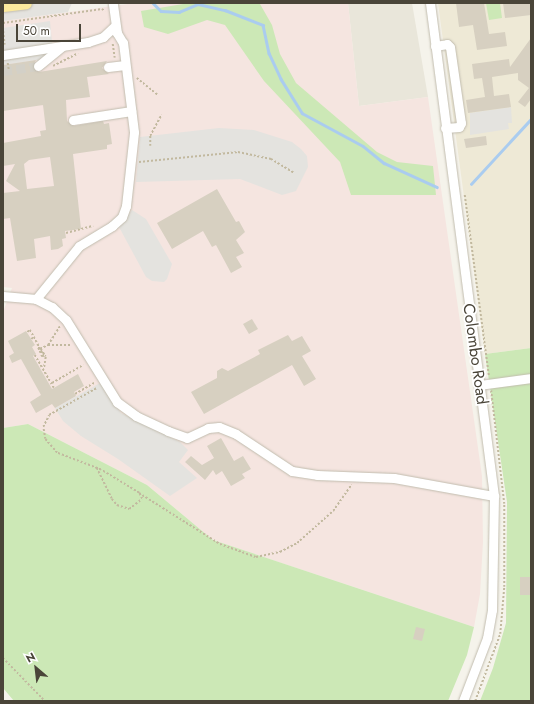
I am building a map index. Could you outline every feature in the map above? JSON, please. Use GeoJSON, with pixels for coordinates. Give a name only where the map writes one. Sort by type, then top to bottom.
{"type":"FeatureCollection","features":[{"type":"Feature","properties":{"kind":"main road"},"geometry":{"type":"LineString","coordinates":[[3,6],[26,3]]}},
{"type":"Feature","properties":{"kind":"street"},"geometry":{"type":"LineString","coordinates":[[36,299],[79,246],[122,217],[126,206],[134,132],[131,111],[119,67],[123,42],[113,29],[113,3]]}},
{"type":"Feature","properties":{"kind":"street","name":"Colombo Road"},"geometry":{"type":"LineString","coordinates":[[430,3],[445,128],[494,496],[492,610],[487,638],[463,701]]}},
{"type":"Feature","properties":{"kind":"street"},"geometry":{"type":"LineString","coordinates":[[5,55],[88,42],[113,29]]}},
{"type":"Feature","properties":{"kind":"street"},"geometry":{"type":"LineString","coordinates":[[435,46],[447,44],[450,47],[461,123],[459,127],[445,128]]}},
{"type":"Feature","properties":{"kind":"street"},"geometry":{"type":"LineString","coordinates":[[38,66],[63,46]]}},
{"type":"Feature","properties":{"kind":"street"},"geometry":{"type":"LineString","coordinates":[[73,120],[131,111]]}},
{"type":"Feature","properties":{"kind":"street"},"geometry":{"type":"LineString","coordinates":[[6,296],[36,299],[52,307],[66,320],[117,402],[136,416],[187,438],[197,436],[208,428],[219,427],[236,434],[292,470],[317,475],[394,478],[494,496]]}},
{"type":"Feature","properties":{"kind":"street"},"geometry":{"type":"LineString","coordinates":[[479,384],[531,378]]}},
{"type":"Feature","properties":{"kind":"path"},"geometry":{"type":"LineString","coordinates":[[3,23],[102,9],[108,15]]}},
{"type":"Feature","properties":{"kind":"path"},"geometry":{"type":"LineString","coordinates":[[3,27],[5,55]]}},
{"type":"Feature","properties":{"kind":"path"},"geometry":{"type":"LineString","coordinates":[[113,29],[119,67],[158,95]]}},
{"type":"Feature","properties":{"kind":"path"},"geometry":{"type":"LineString","coordinates":[[48,68],[84,50]]}},
{"type":"Feature","properties":{"kind":"path"},"geometry":{"type":"LineString","coordinates":[[150,146],[150,136],[161,115]]}},
{"type":"Feature","properties":{"kind":"path"},"geometry":{"type":"LineString","coordinates":[[131,162],[238,152],[271,159],[294,173]]}},
{"type":"Feature","properties":{"kind":"path"},"geometry":{"type":"LineString","coordinates":[[66,233],[96,225]]}},
{"type":"Feature","properties":{"kind":"path"},"geometry":{"type":"LineString","coordinates":[[54,388],[35,354],[48,345],[66,320]]}},
{"type":"Feature","properties":{"kind":"path"},"geometry":{"type":"LineString","coordinates":[[27,332],[30,330],[37,346],[46,357],[44,370]]}},
{"type":"Feature","properties":{"kind":"path"},"geometry":{"type":"LineString","coordinates":[[48,345],[72,345],[79,340]]}},
{"type":"Feature","properties":{"kind":"path"},"geometry":{"type":"LineString","coordinates":[[52,383],[90,360]]}},
{"type":"Feature","properties":{"kind":"path"},"geometry":{"type":"LineString","coordinates":[[75,394],[103,381]]}},
{"type":"Feature","properties":{"kind":"path"},"geometry":{"type":"LineString","coordinates":[[103,381],[49,415],[43,427],[45,439],[57,453],[97,468],[220,544],[256,558],[280,552],[318,525],[349,491],[353,481],[345,475]]}},
{"type":"Feature","properties":{"kind":"path"},"geometry":{"type":"LineString","coordinates":[[97,468],[112,499],[117,505],[129,509],[142,499],[139,493]]}},
{"type":"Feature","properties":{"kind":"path"},"geometry":{"type":"LineString","coordinates":[[3,658],[45,701]]}},
{"type":"Feature","properties":{"kind":"shaded area"},"geometry":{"type":"Polygon","coordinates":[[[26,3],[72,3],[68,12],[3,21],[3,6],[26,3]]]}},
{"type":"Feature","properties":{"kind":"shaded area"},"geometry":{"type":"Polygon","coordinates":[[[135,3],[348,3],[359,106],[428,97],[482,476],[483,542],[480,594],[474,627],[213,540],[147,485],[28,424],[3,428],[3,312],[12,288],[3,287],[3,21],[135,3]]]}},
{"type":"Feature","properties":{"kind":"shaded area"},"geometry":{"type":"Polygon","coordinates":[[[348,3],[412,3],[428,97],[359,106],[348,3]]]}},
{"type":"Feature","properties":{"kind":"shaded area"},"geometry":{"type":"Polygon","coordinates":[[[438,3],[531,3],[531,348],[485,354],[438,3]]]}},
{"type":"Feature","properties":{"kind":"shaded area"},"geometry":{"type":"Polygon","coordinates":[[[50,21],[53,52],[37,63],[37,60],[3,65],[3,28],[50,21]]]}},
{"type":"Feature","properties":{"kind":"shaded area"},"geometry":{"type":"Polygon","coordinates":[[[511,107],[512,123],[508,123],[509,129],[470,135],[470,113],[511,107]]]}},
{"type":"Feature","properties":{"kind":"shaded area"},"geometry":{"type":"Polygon","coordinates":[[[219,128],[254,130],[292,142],[301,149],[307,156],[308,167],[296,191],[282,195],[240,179],[136,182],[140,137],[219,128]]]}},
{"type":"Feature","properties":{"kind":"shaded area"},"geometry":{"type":"Polygon","coordinates":[[[132,210],[146,219],[172,264],[167,279],[164,282],[152,281],[146,277],[119,227],[132,210]]]}},
{"type":"Feature","properties":{"kind":"shaded area"},"geometry":{"type":"Polygon","coordinates":[[[100,383],[121,413],[180,442],[188,450],[179,462],[197,478],[170,496],[118,459],[81,436],[63,421],[55,408],[100,383]]]}},
{"type":"Feature","properties":{"kind":"green space"},"geometry":{"type":"Polygon","coordinates":[[[189,3],[260,4],[272,25],[280,54],[296,83],[377,152],[397,162],[433,166],[436,195],[351,195],[340,162],[264,81],[225,25],[207,20],[168,34],[144,27],[141,11],[189,3]]]}},
{"type":"Feature","properties":{"kind":"green space"},"geometry":{"type":"Polygon","coordinates":[[[486,3],[500,3],[502,18],[489,20],[486,3]]]}},
{"type":"Feature","properties":{"kind":"green space"},"geometry":{"type":"Polygon","coordinates":[[[531,348],[531,701],[480,701],[493,668],[506,623],[507,502],[485,354],[531,348]]]}},
{"type":"Feature","properties":{"kind":"green space"},"geometry":{"type":"Polygon","coordinates":[[[28,424],[147,485],[213,540],[474,627],[467,655],[448,701],[14,701],[3,688],[3,428],[28,424]]]}},
{"type":"Feature","properties":{"kind":"building"},"geometry":{"type":"Polygon","coordinates":[[[456,3],[484,3],[489,34],[505,32],[507,46],[477,50],[473,25],[459,27],[456,3]]]}},
{"type":"Feature","properties":{"kind":"building"},"geometry":{"type":"Polygon","coordinates":[[[503,3],[531,3],[531,15],[505,18],[503,3]]]}},
{"type":"Feature","properties":{"kind":"building"},"geometry":{"type":"Polygon","coordinates":[[[531,38],[531,99],[525,107],[518,102],[529,88],[518,80],[518,73],[492,77],[494,96],[509,94],[511,107],[468,113],[466,100],[485,97],[482,78],[474,79],[472,64],[509,59],[510,67],[531,38]]]}},
{"type":"Feature","properties":{"kind":"building"},"geometry":{"type":"Polygon","coordinates":[[[36,60],[32,67],[39,72],[107,61],[102,68],[109,74],[87,77],[90,97],[66,100],[67,121],[74,126],[103,121],[104,124],[109,123],[112,144],[107,145],[107,149],[73,154],[81,229],[65,231],[66,238],[62,239],[63,246],[58,249],[51,250],[50,236],[34,239],[36,258],[17,261],[10,218],[3,219],[3,193],[20,191],[6,181],[15,164],[3,166],[3,143],[41,136],[40,131],[46,130],[43,105],[3,111],[3,65],[36,60]],[[50,157],[29,160],[24,164],[27,189],[54,186],[50,157]]]}},
{"type":"Feature","properties":{"kind":"building"},"geometry":{"type":"Polygon","coordinates":[[[486,136],[487,145],[466,148],[464,139],[486,136]]]}},
{"type":"Feature","properties":{"kind":"building"},"geometry":{"type":"Polygon","coordinates":[[[217,189],[236,222],[239,221],[245,232],[236,240],[244,253],[236,257],[242,267],[231,273],[216,245],[212,247],[203,231],[172,249],[157,223],[217,189]]]}},
{"type":"Feature","properties":{"kind":"building"},"geometry":{"type":"Polygon","coordinates":[[[252,319],[258,329],[249,334],[243,324],[252,319]]]}},
{"type":"Feature","properties":{"kind":"building"},"geometry":{"type":"Polygon","coordinates":[[[26,331],[35,345],[32,347],[36,354],[33,356],[52,389],[78,374],[84,386],[74,392],[76,396],[55,408],[52,404],[36,413],[30,402],[41,395],[21,359],[12,363],[9,356],[14,353],[8,341],[26,331]]]}},
{"type":"Feature","properties":{"kind":"building"},"geometry":{"type":"Polygon","coordinates":[[[288,335],[292,341],[302,336],[311,351],[302,356],[316,379],[304,386],[292,365],[204,414],[191,392],[217,378],[217,371],[222,368],[228,371],[260,354],[258,350],[288,335]]]}},
{"type":"Feature","properties":{"kind":"building"},"geometry":{"type":"Polygon","coordinates":[[[221,438],[234,461],[243,456],[251,469],[242,474],[245,478],[231,486],[222,471],[216,475],[213,470],[205,480],[185,462],[191,456],[202,465],[214,458],[207,446],[221,438]]]}},
{"type":"Feature","properties":{"kind":"building"},"geometry":{"type":"Polygon","coordinates":[[[520,577],[531,577],[531,595],[520,595],[520,577]]]}},
{"type":"Feature","properties":{"kind":"building"},"geometry":{"type":"Polygon","coordinates":[[[416,627],[425,629],[422,641],[413,639],[416,627]]]}},
{"type":"Feature","properties":{"kind":"waterway"},"geometry":{"type":"LineString","coordinates":[[153,3],[161,11],[179,12],[198,4],[225,10],[263,25],[269,53],[281,79],[302,113],[363,146],[384,163],[437,187]]}},
{"type":"Feature","properties":{"kind":"waterway"},"geometry":{"type":"LineString","coordinates":[[471,184],[531,119]]}},
{"type":"Feature","properties":{"kind":"tunnel"},"geometry":{"type":"LineString","coordinates":[[3,71],[38,66]]}}]}
